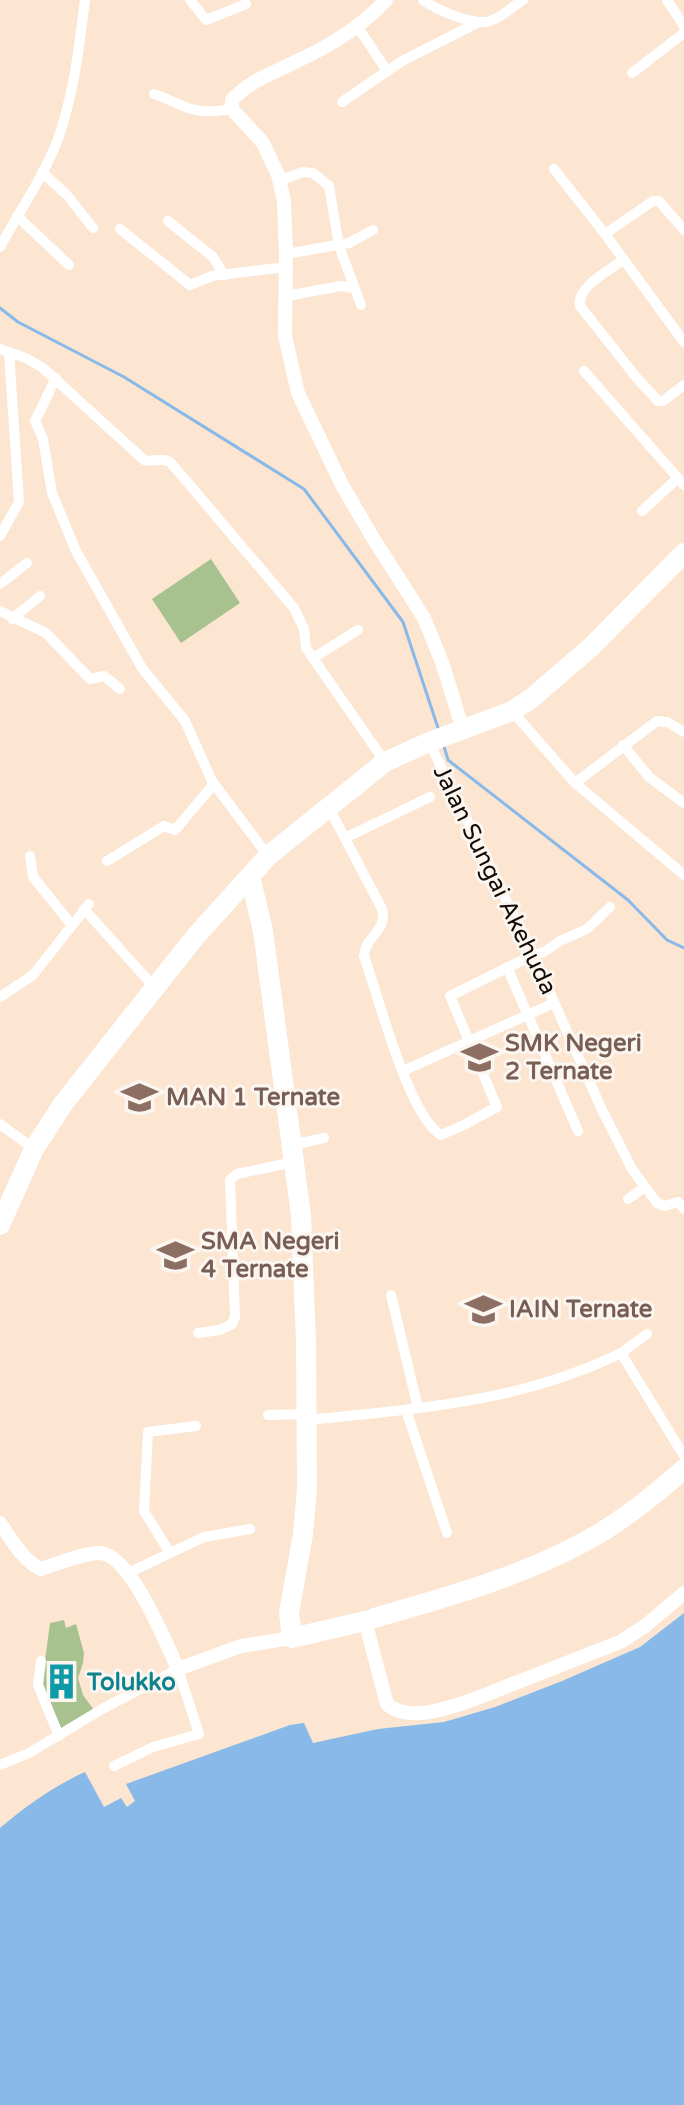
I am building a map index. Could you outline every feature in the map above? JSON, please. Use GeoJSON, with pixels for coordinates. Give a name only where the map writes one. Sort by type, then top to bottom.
{"type":"FeatureCollection","features":[{"type":"Feature","properties":{"kind":"highway"},"geometry":{"type":"LineString","coordinates":[[0,1225],[34,1149],[95,1062],[195,937],[268,856],[385,762],[430,741],[512,711],[571,666],[680,563]]}},
{"type":"Feature","properties":{"kind":"highway"},"geometry":{"type":"LineString","coordinates":[[250,876],[263,931],[303,1244],[307,1488],[303,1534],[289,1613],[292,1638],[370,1619],[510,1574],[571,1549],[616,1521],[684,1469]]}},
{"type":"Feature","properties":{"kind":"street"},"geometry":{"type":"LineString","coordinates":[[0,247],[57,141],[69,102],[85,0]]}},
{"type":"Feature","properties":{"kind":"street"},"geometry":{"type":"LineString","coordinates":[[190,0],[206,20],[246,4]]}},
{"type":"Feature","properties":{"kind":"street"},"geometry":{"type":"LineString","coordinates":[[386,0],[357,26],[313,53],[247,86],[232,100],[232,109],[263,143],[284,201],[285,336],[298,393],[342,485],[424,618],[443,665],[460,730]]}},
{"type":"Feature","properties":{"kind":"street"},"geometry":{"type":"LineString","coordinates":[[423,0],[434,8],[479,22],[491,21],[523,0]]}},
{"type":"Feature","properties":{"kind":"street"},"geometry":{"type":"LineString","coordinates":[[667,0],[684,26]]}},
{"type":"Feature","properties":{"kind":"street"},"geometry":{"type":"LineString","coordinates":[[342,102],[387,71],[479,22]]}},
{"type":"Feature","properties":{"kind":"street"},"geometry":{"type":"LineString","coordinates":[[357,26],[387,71]]}},
{"type":"Feature","properties":{"kind":"street"},"geometry":{"type":"LineString","coordinates":[[632,73],[684,33]]}},
{"type":"Feature","properties":{"kind":"street"},"geometry":{"type":"LineString","coordinates":[[154,94],[190,109],[232,109]]}},
{"type":"Feature","properties":{"kind":"street"},"geometry":{"type":"LineString","coordinates":[[554,169],[684,342]]}},
{"type":"Feature","properties":{"kind":"street"},"geometry":{"type":"LineString","coordinates":[[42,172],[67,195],[93,228]]}},
{"type":"Feature","properties":{"kind":"street"},"geometry":{"type":"LineString","coordinates":[[279,181],[303,172],[313,173],[329,186],[339,246],[361,305]]}},
{"type":"Feature","properties":{"kind":"street"},"geometry":{"type":"LineString","coordinates":[[605,234],[653,201],[659,201],[684,230]]}},
{"type":"Feature","properties":{"kind":"street"},"geometry":{"type":"LineString","coordinates":[[17,216],[69,265]]}},
{"type":"Feature","properties":{"kind":"street"},"geometry":{"type":"LineString","coordinates":[[168,221],[213,257],[224,275]]}},
{"type":"Feature","properties":{"kind":"street"},"geometry":{"type":"LineString","coordinates":[[120,229],[190,285],[339,246],[373,230]]}},
{"type":"Feature","properties":{"kind":"street"},"geometry":{"type":"LineString","coordinates":[[623,260],[583,291],[578,300],[580,306],[658,401],[663,401],[684,385]]}},
{"type":"Feature","properties":{"kind":"street"},"geometry":{"type":"LineString","coordinates":[[286,296],[341,286],[354,288]]}},
{"type":"Feature","properties":{"kind":"street"},"geometry":{"type":"LineString","coordinates":[[0,536],[19,502],[5,350],[26,358],[56,378],[144,460],[171,463],[294,608],[304,629],[306,648],[385,762]]}},
{"type":"Feature","properties":{"kind":"street"},"geometry":{"type":"LineString","coordinates":[[584,371],[681,481],[642,511]]}},
{"type":"Feature","properties":{"kind":"street"},"geometry":{"type":"LineString","coordinates":[[56,378],[35,421],[43,439],[52,493],[67,532],[142,668],[185,721],[214,784],[268,856]]}},
{"type":"Feature","properties":{"kind":"street"},"geometry":{"type":"LineString","coordinates":[[0,584],[27,563]]}},
{"type":"Feature","properties":{"kind":"street"},"geometry":{"type":"LineString","coordinates":[[12,619],[40,596]]}},
{"type":"Feature","properties":{"kind":"street"},"geometry":{"type":"LineString","coordinates":[[0,611],[46,633],[90,679],[104,676],[120,689]]}},
{"type":"Feature","properties":{"kind":"street"},"geometry":{"type":"LineString","coordinates":[[313,658],[358,630]]}},
{"type":"Feature","properties":{"kind":"street"},"geometry":{"type":"LineString","coordinates":[[512,711],[575,783],[684,875]]}},
{"type":"Feature","properties":{"kind":"street"},"geometry":{"type":"LineString","coordinates":[[575,783],[657,721],[667,722],[684,732]]}},
{"type":"Feature","properties":{"kind":"street","name":"Jalan Sungai Akehuda"},"geometry":{"type":"LineString","coordinates":[[430,741],[533,955],[602,1110],[624,1155],[645,1187]]}},
{"type":"Feature","properties":{"kind":"street"},"geometry":{"type":"LineString","coordinates":[[623,745],[649,777],[684,803]]}},
{"type":"Feature","properties":{"kind":"street"},"geometry":{"type":"LineString","coordinates":[[107,861],[164,826],[175,830],[214,784]]}},
{"type":"Feature","properties":{"kind":"street"},"geometry":{"type":"LineString","coordinates":[[347,837],[430,797]]}},
{"type":"Feature","properties":{"kind":"street"},"geometry":{"type":"LineString","coordinates":[[328,806],[347,837],[384,917],[382,926],[368,942],[364,956],[403,1071],[427,1122],[433,1130],[445,1135],[497,1107],[450,996],[587,929],[610,907]]}},
{"type":"Feature","properties":{"kind":"street"},"geometry":{"type":"LineString","coordinates":[[30,856],[33,877],[71,924]]}},
{"type":"Feature","properties":{"kind":"street"},"geometry":{"type":"LineString","coordinates":[[0,997],[33,975],[86,907],[155,988]]}},
{"type":"Feature","properties":{"kind":"street"},"geometry":{"type":"LineString","coordinates":[[507,967],[578,1131]]}},
{"type":"Feature","properties":{"kind":"street"},"geometry":{"type":"LineString","coordinates":[[403,1071],[554,1003]]}},
{"type":"Feature","properties":{"kind":"street"},"geometry":{"type":"LineString","coordinates":[[0,1124],[34,1149]]}},
{"type":"Feature","properties":{"kind":"street"},"geometry":{"type":"LineString","coordinates":[[198,1333],[220,1330],[232,1324],[235,1317],[230,1180],[237,1174],[293,1154],[324,1138]]}},
{"type":"Feature","properties":{"kind":"street"},"geometry":{"type":"LineString","coordinates":[[628,1199],[645,1187],[660,1205],[678,1202],[684,1209]]}},
{"type":"Feature","properties":{"kind":"street"},"geometry":{"type":"LineString","coordinates":[[391,1295],[412,1409],[447,1533]]}},
{"type":"Feature","properties":{"kind":"street"},"geometry":{"type":"LineString","coordinates":[[268,1415],[307,1417],[471,1401],[559,1380],[621,1353],[647,1334]]}},
{"type":"Feature","properties":{"kind":"street"},"geometry":{"type":"LineString","coordinates":[[621,1353],[684,1456]]}},
{"type":"Feature","properties":{"kind":"street"},"geometry":{"type":"LineString","coordinates":[[170,1553],[144,1511],[148,1432],[196,1426]]}},
{"type":"Feature","properties":{"kind":"street"},"geometry":{"type":"LineString","coordinates":[[0,1523],[36,1568],[99,1553],[118,1561],[160,1630],[178,1669],[199,1734],[153,1747],[114,1766]]}},
{"type":"Feature","properties":{"kind":"street"},"geometry":{"type":"LineString","coordinates":[[128,1573],[204,1537],[250,1529]]}},
{"type":"Feature","properties":{"kind":"street"},"geometry":{"type":"LineString","coordinates":[[370,1619],[387,1704],[395,1711],[438,1710],[472,1700],[620,1642],[645,1626],[684,1593]]}},
{"type":"Feature","properties":{"kind":"street"},"geometry":{"type":"LineString","coordinates":[[0,1765],[59,1736],[178,1669],[241,1646],[292,1638]]}},
{"type":"Feature","properties":{"kind":"street"},"geometry":{"type":"LineString","coordinates":[[41,1661],[38,1685],[59,1736]]}},
{"type":"Feature","properties":{"kind":"green space"},"geometry":{"type":"Polygon","coordinates":[[[211,559],[240,603],[181,643],[152,599],[211,559]]]}},
{"type":"Feature","properties":{"kind":"green space"},"geometry":{"type":"Polygon","coordinates":[[[64,1620],[66,1628],[76,1624],[84,1653],[78,1678],[83,1695],[94,1710],[60,1732],[42,1684],[50,1623],[64,1620]]]}},
{"type":"Feature","properties":{"kind":"water"},"geometry":{"type":"Polygon","coordinates":[[[684,1613],[684,2105],[0,2105],[0,1828],[30,1804],[85,1772],[104,1807],[121,1798],[127,1807],[135,1801],[126,1784],[290,1725],[304,1723],[313,1743],[378,1729],[444,1722],[495,1707],[640,1647],[684,1613]]]}},
{"type":"Feature","properties":{"kind":"waterway"},"geometry":{"type":"LineString","coordinates":[[0,308],[18,322],[124,377],[304,489],[403,622],[438,728]]}},
{"type":"Feature","properties":{"kind":"waterway"},"geometry":{"type":"LineString","coordinates":[[443,743],[448,760],[628,900],[667,940],[684,948]]}},
{"type":"Feature","properties":{"kind":"place","name":"SMK Negeri 2 Ternate"},"geometry":{"type":"Point","coordinates":[479,1057]}},
{"type":"Feature","properties":{"kind":"place","name":"MAN 1 Ternate"},"geometry":{"type":"Point","coordinates":[140,1097]}},
{"type":"Feature","properties":{"kind":"place","name":"SMA Negeri 4 Ternate"},"geometry":{"type":"Point","coordinates":[175,1255]}},
{"type":"Feature","properties":{"kind":"place","name":"IAIN Ternate"},"geometry":{"type":"Point","coordinates":[483,1309]}},
{"type":"Feature","properties":{"kind":"place","name":"Tolukko"},"geometry":{"type":"Point","coordinates":[61,1682]}}]}
